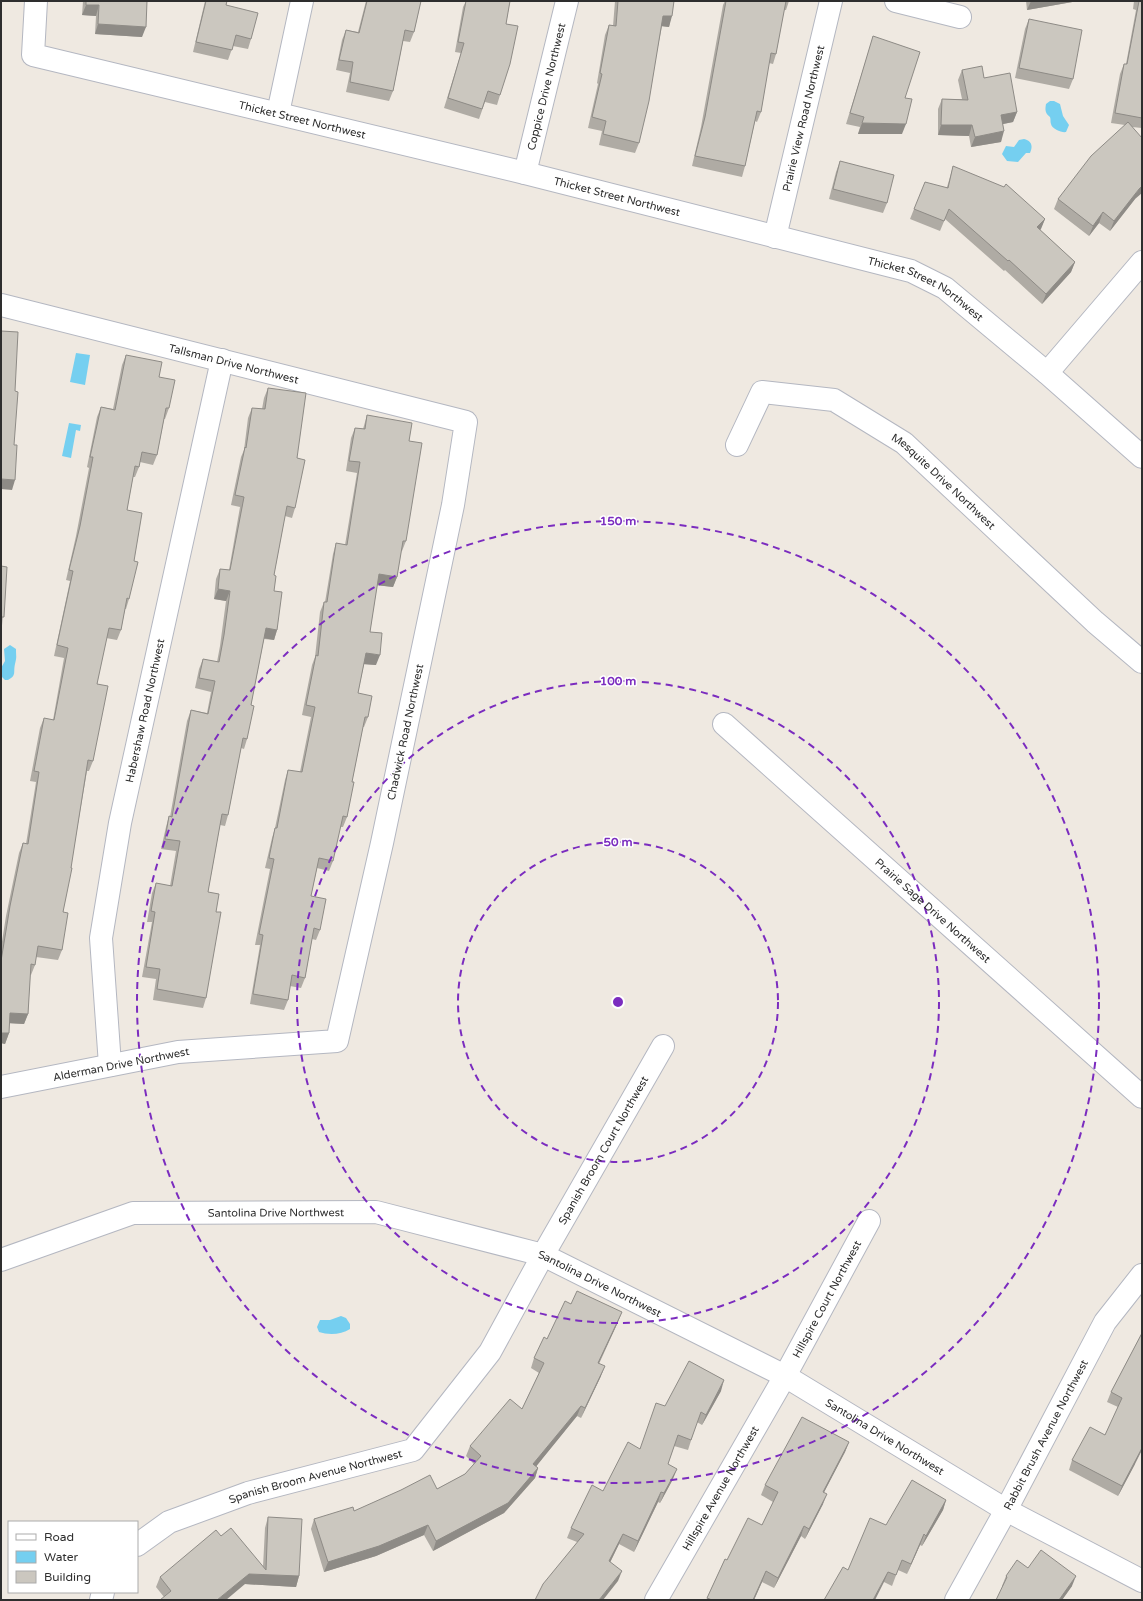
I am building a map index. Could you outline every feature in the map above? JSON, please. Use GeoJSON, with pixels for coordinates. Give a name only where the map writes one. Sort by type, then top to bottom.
{"type":"FeatureCollection","features":[{"type":"Feature","properties":{"kind":"street","name":"Thicket Street Northwest"},"geometry":{"type":"LineString","coordinates":[[36,1],[33,55],[525,172],[911,271],[945,288],[1047,373],[1142,457]]}},
{"type":"Feature","properties":{"kind":"street"},"geometry":{"type":"LineString","coordinates":[[278,113],[302,1]]}},
{"type":"Feature","properties":{"kind":"street","name":"Coppice Drive Northwest"},"geometry":{"type":"LineString","coordinates":[[525,172],[567,1]]}},
{"type":"Feature","properties":{"kind":"street","name":"Prairie View Road Northwest"},"geometry":{"type":"LineString","coordinates":[[775,237],[831,1]]}},
{"type":"Feature","properties":{"kind":"street"},"geometry":{"type":"LineString","coordinates":[[896,1],[960,17]]}},
{"type":"Feature","properties":{"kind":"street"},"geometry":{"type":"LineString","coordinates":[[1047,373],[1142,262]]}},
{"type":"Feature","properties":{"kind":"street","name":"Tallsman Drive Northwest"},"geometry":{"type":"LineString","coordinates":[[1,305],[466,422]]}},
{"type":"Feature","properties":{"kind":"street","name":"Habershaw Road Northwest"},"geometry":{"type":"LineString","coordinates":[[110,1065],[101,938],[102,930],[120,823],[222,360]]}},
{"type":"Feature","properties":{"kind":"street","name":"Mesquite Drive Northwest"},"geometry":{"type":"LineString","coordinates":[[737,445],[762,392],[834,400],[904,443],[1095,622],[1142,662]]}},
{"type":"Feature","properties":{"kind":"street","name":"Chadwick Road Northwest"},"geometry":{"type":"LineString","coordinates":[[337,1040],[382,843],[447,536],[466,422]]}},
{"type":"Feature","properties":{"kind":"street","name":"Prairie Sage Drive Northwest"},"geometry":{"type":"LineString","coordinates":[[724,724],[1142,1097]]}},
{"type":"Feature","properties":{"kind":"street","name":"Alderman Drive Northwest"},"geometry":{"type":"LineString","coordinates":[[1,1087],[178,1052],[337,1040]]}},
{"type":"Feature","properties":{"kind":"street","name":"Spanish Broom Court Northwest"},"geometry":{"type":"LineString","coordinates":[[543,1255],[663,1046]]}},
{"type":"Feature","properties":{"kind":"street","name":"Santolina Drive Northwest"},"geometry":{"type":"LineString","coordinates":[[1,1260],[133,1213],[376,1212],[543,1255],[785,1376],[1006,1510],[1142,1581]]}},
{"type":"Feature","properties":{"kind":"street","name":"Hillspire Court Northwest"},"geometry":{"type":"LineString","coordinates":[[785,1376],[869,1221]]}},
{"type":"Feature","properties":{"kind":"street","name":"Spanish Broom Avenue Northwest"},"geometry":{"type":"LineString","coordinates":[[138,1543],[169,1522],[248,1493],[413,1450],[490,1352],[543,1255]]}},
{"type":"Feature","properties":{"kind":"street","name":"Rabbit Brush Avenue Northwest"},"geometry":{"type":"LineString","coordinates":[[956,1600],[1006,1510],[1105,1322],[1142,1275]]}},
{"type":"Feature","properties":{"kind":"street","name":"Hillspire Avenue Northwest"},"geometry":{"type":"LineString","coordinates":[[656,1600],[785,1376]]}},
{"type":"Feature","properties":{"kind":"water"},"geometry":{"type":"Polygon","coordinates":[[[1050,101],[1060,104],[1063,116],[1069,125],[1066,132],[1053,128],[1050,117],[1046,113],[1046,104],[1050,101]]]}},
{"type":"Feature","properties":{"kind":"water"},"geometry":{"type":"Polygon","coordinates":[[[1024,139],[1029,141],[1031,144],[1030,153],[1026,153],[1018,162],[1007,161],[1002,154],[1006,146],[1014,147],[1019,140],[1024,139]]]}},
{"type":"Feature","properties":{"kind":"water"},"geometry":{"type":"Polygon","coordinates":[[[76,353],[90,355],[85,385],[70,382],[76,353]]]}},
{"type":"Feature","properties":{"kind":"water"},"geometry":{"type":"Polygon","coordinates":[[[69,423],[81,425],[80,431],[76,430],[71,458],[62,456],[69,423]]]}},
{"type":"Feature","properties":{"kind":"water"},"geometry":{"type":"Polygon","coordinates":[[[10,645],[16,649],[14,674],[13,677],[5,680],[1,676],[1,668],[5,661],[4,649],[10,645]]]}},
{"type":"Feature","properties":{"kind":"water"},"geometry":{"type":"Polygon","coordinates":[[[341,1316],[346,1318],[350,1324],[350,1329],[334,1334],[319,1332],[317,1327],[320,1320],[330,1320],[341,1316]]]}},
{"type":"Feature","properties":{"kind":"building"},"geometry":{"type":"Polygon","coordinates":[[[86,1],[147,1],[146,27],[98,24],[99,5],[86,5],[86,1]]]}},
{"type":"Feature","properties":{"kind":"building"},"geometry":{"type":"Polygon","coordinates":[[[206,1],[227,1],[226,5],[258,13],[251,39],[236,35],[232,50],[196,42],[206,1]]]}},
{"type":"Feature","properties":{"kind":"building"},"geometry":{"type":"Polygon","coordinates":[[[367,1],[421,1],[414,32],[405,30],[393,91],[350,82],[353,62],[339,60],[346,30],[359,33],[367,1]]]}},
{"type":"Feature","properties":{"kind":"building"},"geometry":{"type":"Polygon","coordinates":[[[466,1],[510,1],[506,24],[518,26],[510,64],[500,95],[488,91],[482,109],[448,98],[464,43],[458,42],[466,1]]]}},
{"type":"Feature","properties":{"kind":"building"},"geometry":{"type":"Polygon","coordinates":[[[618,1],[674,1],[672,16],[663,16],[649,101],[639,143],[603,134],[606,121],[592,117],[602,74],[600,73],[609,25],[616,26],[618,1]]]}},
{"type":"Feature","properties":{"kind":"building"},"geometry":{"type":"Polygon","coordinates":[[[726,1],[786,1],[776,54],[771,53],[761,112],[757,111],[745,166],[695,156],[705,117],[726,1]]]}},
{"type":"Feature","properties":{"kind":"building"},"geometry":{"type":"Polygon","coordinates":[[[1139,1],[1142,1],[1142,118],[1115,113],[1124,64],[1127,64],[1139,1]]]}},
{"type":"Feature","properties":{"kind":"building"},"geometry":{"type":"Polygon","coordinates":[[[1029,19],[1082,30],[1073,79],[1019,68],[1029,19]]]}},
{"type":"Feature","properties":{"kind":"building"},"geometry":{"type":"Polygon","coordinates":[[[873,36],[920,52],[905,98],[912,99],[906,124],[862,123],[864,117],[850,113],[873,36]]]}},
{"type":"Feature","properties":{"kind":"building"},"geometry":{"type":"Polygon","coordinates":[[[982,66],[984,78],[1010,73],[1017,112],[1001,115],[1004,131],[975,137],[972,125],[941,125],[942,99],[968,100],[962,70],[982,66]]]}},
{"type":"Feature","properties":{"kind":"building"},"geometry":{"type":"Polygon","coordinates":[[[1128,122],[1142,138],[1142,186],[1114,221],[1103,212],[1093,226],[1058,199],[1091,156],[1128,122]]]}},
{"type":"Feature","properties":{"kind":"building"},"geometry":{"type":"Polygon","coordinates":[[[840,161],[894,175],[887,203],[833,189],[840,161]]]}},
{"type":"Feature","properties":{"kind":"building"},"geometry":{"type":"Polygon","coordinates":[[[953,166],[1004,187],[1006,184],[1045,219],[1037,227],[1075,262],[1046,294],[949,209],[944,221],[914,209],[925,182],[948,188],[953,166]]]}},
{"type":"Feature","properties":{"kind":"building"},"geometry":{"type":"Polygon","coordinates":[[[1,331],[18,332],[15,391],[18,392],[14,445],[17,445],[15,480],[1,479],[1,331]]]}},
{"type":"Feature","properties":{"kind":"building"},"geometry":{"type":"Polygon","coordinates":[[[126,355],[162,362],[159,377],[175,380],[169,408],[166,408],[157,455],[142,452],[139,467],[135,466],[127,510],[142,513],[134,561],[138,562],[129,599],[127,598],[121,630],[109,628],[97,684],[108,686],[93,761],[88,760],[72,868],[63,912],[68,913],[62,950],[38,946],[35,965],[31,964],[28,1014],[10,1013],[9,1033],[1,1033],[1,961],[10,906],[23,843],[28,844],[39,772],[34,771],[44,718],[54,720],[68,648],[57,645],[73,571],[69,570],[80,526],[93,457],[90,457],[101,407],[115,410],[126,355]]]}},
{"type":"Feature","properties":{"kind":"building"},"geometry":{"type":"Polygon","coordinates":[[[268,388],[306,393],[297,458],[305,460],[295,508],[287,506],[274,575],[276,576],[274,591],[282,592],[277,630],[266,628],[251,705],[254,706],[247,739],[243,738],[228,815],[222,814],[208,892],[219,894],[216,912],[221,912],[206,998],[157,989],[160,969],[146,967],[155,912],[151,911],[156,883],[172,886],[180,841],[165,839],[169,816],[172,817],[191,710],[208,714],[215,681],[199,678],[203,659],[219,662],[230,591],[218,589],[220,569],[230,570],[244,497],[235,495],[245,447],[246,448],[252,408],[265,409],[268,388]]]}},
{"type":"Feature","properties":{"kind":"building"},"geometry":{"type":"Polygon","coordinates":[[[367,415],[412,423],[409,441],[422,443],[406,541],[403,541],[397,577],[379,574],[370,632],[382,633],[380,655],[366,653],[358,693],[372,696],[368,717],[365,717],[352,782],[354,782],[347,817],[343,816],[333,861],[319,858],[311,896],[326,899],[320,930],[314,928],[305,978],[292,975],[288,1000],[253,994],[263,935],[259,934],[274,859],[269,858],[275,828],[277,828],[288,770],[302,772],[315,707],[306,705],[316,655],[318,656],[324,602],[327,602],[336,543],[347,545],[360,462],[349,461],[355,428],[365,429],[367,415]]]}},
{"type":"Feature","properties":{"kind":"building"},"geometry":{"type":"Polygon","coordinates":[[[1,566],[7,567],[4,617],[2,617],[1,634],[1,566]]]}},
{"type":"Feature","properties":{"kind":"building"},"geometry":{"type":"Polygon","coordinates":[[[577,1291],[622,1312],[598,1363],[605,1366],[585,1408],[581,1406],[533,1464],[538,1468],[508,1503],[436,1541],[428,1525],[379,1546],[328,1562],[314,1519],[353,1507],[354,1511],[430,1475],[437,1489],[465,1474],[481,1456],[470,1446],[510,1399],[522,1409],[544,1363],[534,1358],[544,1337],[547,1339],[565,1301],[571,1304],[577,1291]]]}},
{"type":"Feature","properties":{"kind":"building"},"geometry":{"type":"Polygon","coordinates":[[[1142,1333],[1142,1448],[1122,1486],[1072,1460],[1090,1427],[1105,1435],[1122,1398],[1111,1392],[1142,1333]]]}},
{"type":"Feature","properties":{"kind":"building"},"geometry":{"type":"Polygon","coordinates":[[[689,1361],[724,1380],[706,1415],[701,1412],[691,1440],[678,1435],[668,1464],[677,1469],[664,1493],[661,1492],[638,1541],[623,1534],[609,1561],[622,1571],[599,1600],[535,1600],[543,1584],[584,1534],[571,1528],[592,1485],[603,1491],[628,1442],[640,1449],[656,1403],[665,1406],[689,1361]]]}},
{"type":"Feature","properties":{"kind":"building"},"geometry":{"type":"Polygon","coordinates":[[[802,1417],[849,1442],[823,1492],[827,1494],[809,1529],[804,1526],[778,1578],[766,1571],[753,1600],[712,1600],[707,1598],[725,1559],[727,1560],[748,1518],[762,1525],[778,1492],[765,1485],[802,1417]]]}},
{"type":"Feature","properties":{"kind":"building"},"geometry":{"type":"Polygon","coordinates":[[[912,1480],[946,1500],[926,1536],[924,1534],[911,1564],[902,1560],[896,1575],[888,1572],[873,1600],[824,1600],[843,1567],[848,1570],[870,1518],[886,1525],[912,1480]]]}},
{"type":"Feature","properties":{"kind":"building"},"geometry":{"type":"Polygon","coordinates":[[[268,1517],[302,1519],[299,1576],[249,1574],[217,1600],[160,1600],[171,1591],[160,1577],[216,1530],[221,1536],[231,1528],[266,1570],[268,1517]]]}},
{"type":"Feature","properties":{"kind":"building"},"geometry":{"type":"Polygon","coordinates":[[[1041,1550],[1076,1576],[1059,1600],[996,1600],[1007,1577],[1006,1576],[1017,1560],[1028,1568],[1041,1550]]]}}]}
